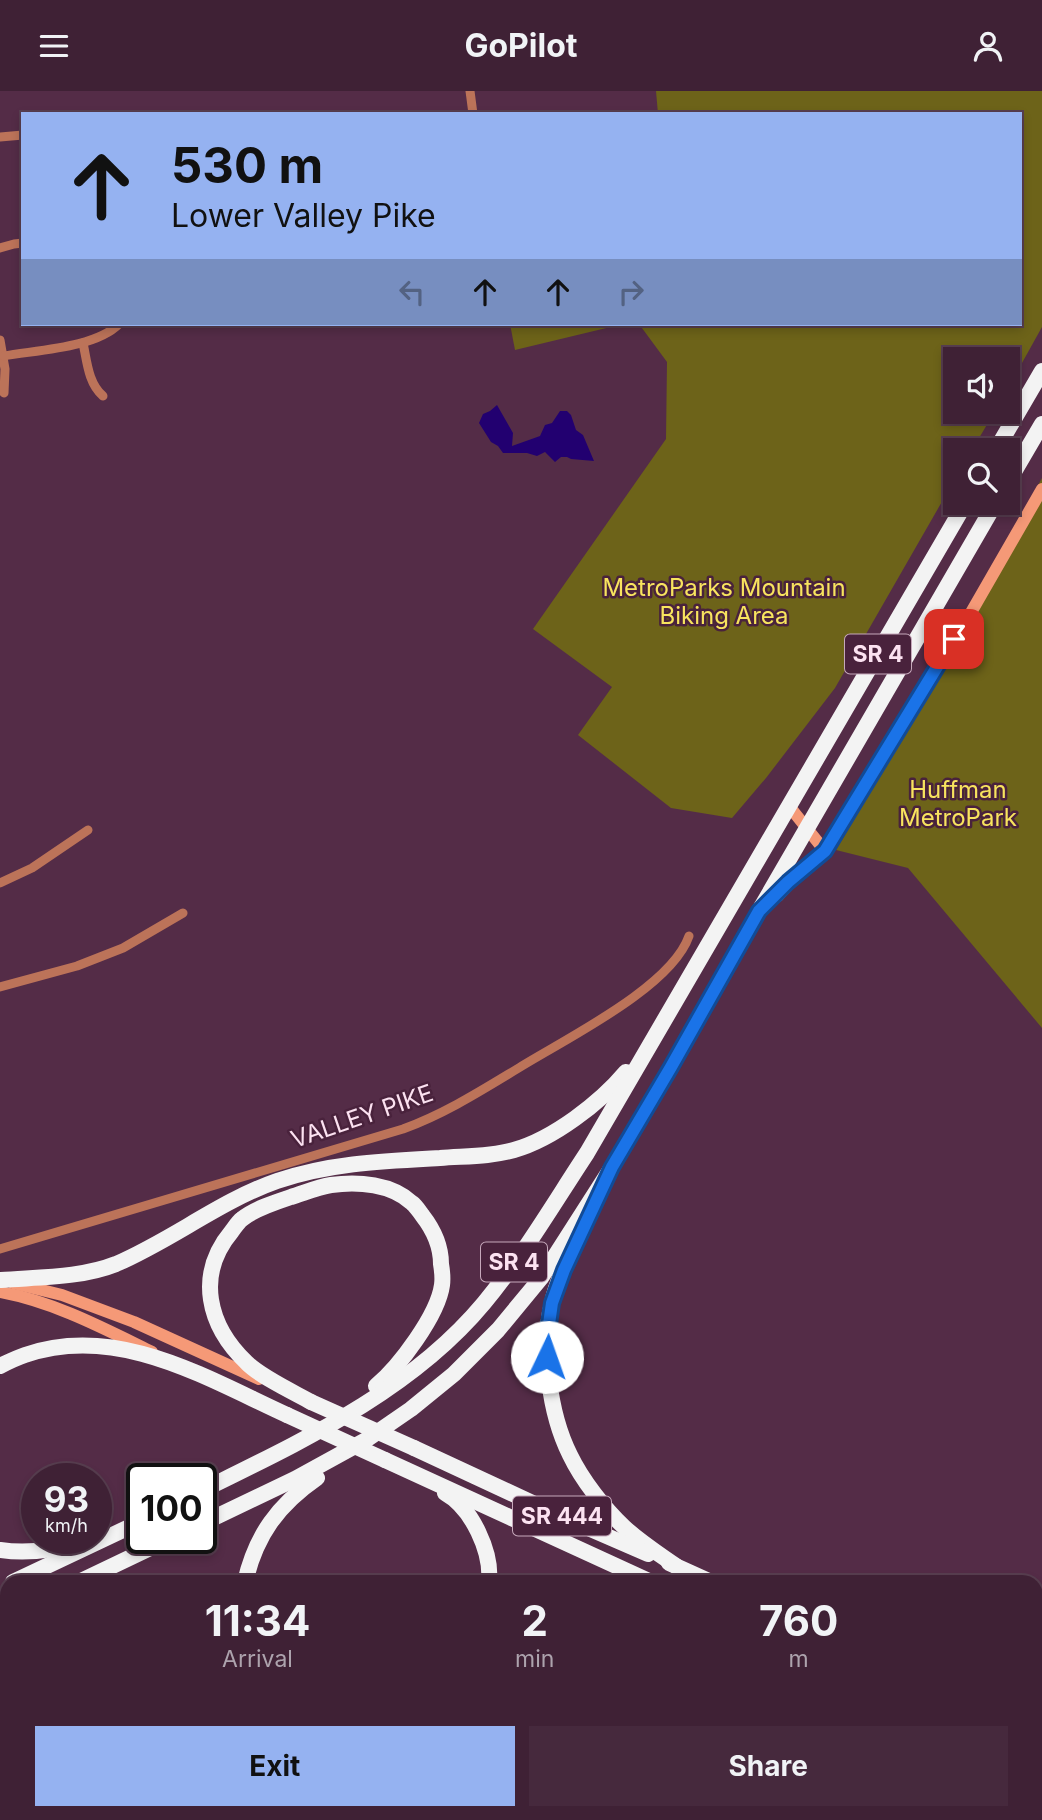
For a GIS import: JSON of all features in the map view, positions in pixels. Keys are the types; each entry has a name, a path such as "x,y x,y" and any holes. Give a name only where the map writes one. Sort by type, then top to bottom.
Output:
{"highway":[{"path":"1003,438 1042,372"},
{"path":"1020,462 1042,424"},
{"name":"SR 4","path":"217,1483 297,1443 367,1402 405,1376 446,1342 484,1303 587,1153 958,515"},
{"name":"SR 4","path":"217,1516 295,1479 366,1440 411,1409 443,1383 498,1330 541,1278 612,1167 671,1067 988,515"},
{"path":"759,911 825,851"},
{"path":"0,1280 79,1273 114,1265 167,1239 230,1202 275,1182 311,1171 346,1164 477,1156 514,1150 545,1137 602,1098 647,1049"},
{"path":"612,1167 564,1270 552,1303 547,1338 548,1375 555,1414 570,1455 596,1495 625,1528 676,1566"},
{"path":"310,1402 250,1366 226,1338 212,1310 210,1296 209,1282 216,1254 243,1218 275,1202 330,1185 362,1184 388,1188 412,1202 429,1224 441,1251 442,1286 431,1315 412,1346 387,1378 327,1425"},
{"path":"0,1366 25,1355 62,1346 80,1345 122,1349 178,1365"},
{"name":"SR 444","path":"178,1365 637,1575"},
{"name":"SR 444","path":"310,1402 696,1575"},
{"path":"247,1575 251,1557 271,1520 298,1491 366,1440"},
{"path":"385,1460 451,1497 473,1522 486,1549 490,1575"},
{"path":"112,1533 125,1530"},
{"path":"28,1575 125,1530"},
{"path":"0,1550 21,1550"},
{"path":"94,1575 138,1554"}],"street":[{"path":"470,91 473,112"},
{"path":"0,138 21,135"},
{"path":"0,248 21,243"},
{"path":"4,356 83,343 102,337 116,326"},
{"path":"0,340 4,356 4,393"},
{"path":"83,343 90,375 103,396"},
{"path":"789,806 825,851 969,616 1042,489"},
{"path":"0,883 32,868 88,830"},
{"path":"0,987 77,966 123,948 183,913"},
{"name":"VALLEY PIKE","path":"0,1249 430,1119 472,1097 632,999 680,954 689,936"},
{"path":"0,1280 62,1294 134,1322 310,1402"},
{"path":"0,1291 71,1312 178,1365"}],"green space":[{"name":"MetroParks Mountain Biking Area","path":"656,91 1042,91 1042,327 1020,366 1020,347 943,347 943,424 987,424 979,438 943,438 943,500 835,688 732,818 671,808 578,735 612,687 533,629 666,439 667,362 640,326 1022,326 1022,112 658,112"},
{"path":"510,326 615,326 515,350"},
{"name":"Huffman MetroPark","path":"1042,478 1042,1028 908,868 836,850"}],"shaded area":[{"path":"497,405 513,433 512,446 540,436 545,425 552,423 560,411 567,411 576,430 583,435 594,461 561,457 555,462 545,452 537,456 527,453 503,453 491,442 479,423 483,414"}],"route":[{"path":"547,1357 552,1303 564,1270 612,1167 759,911 825,851 954,639"}]}
